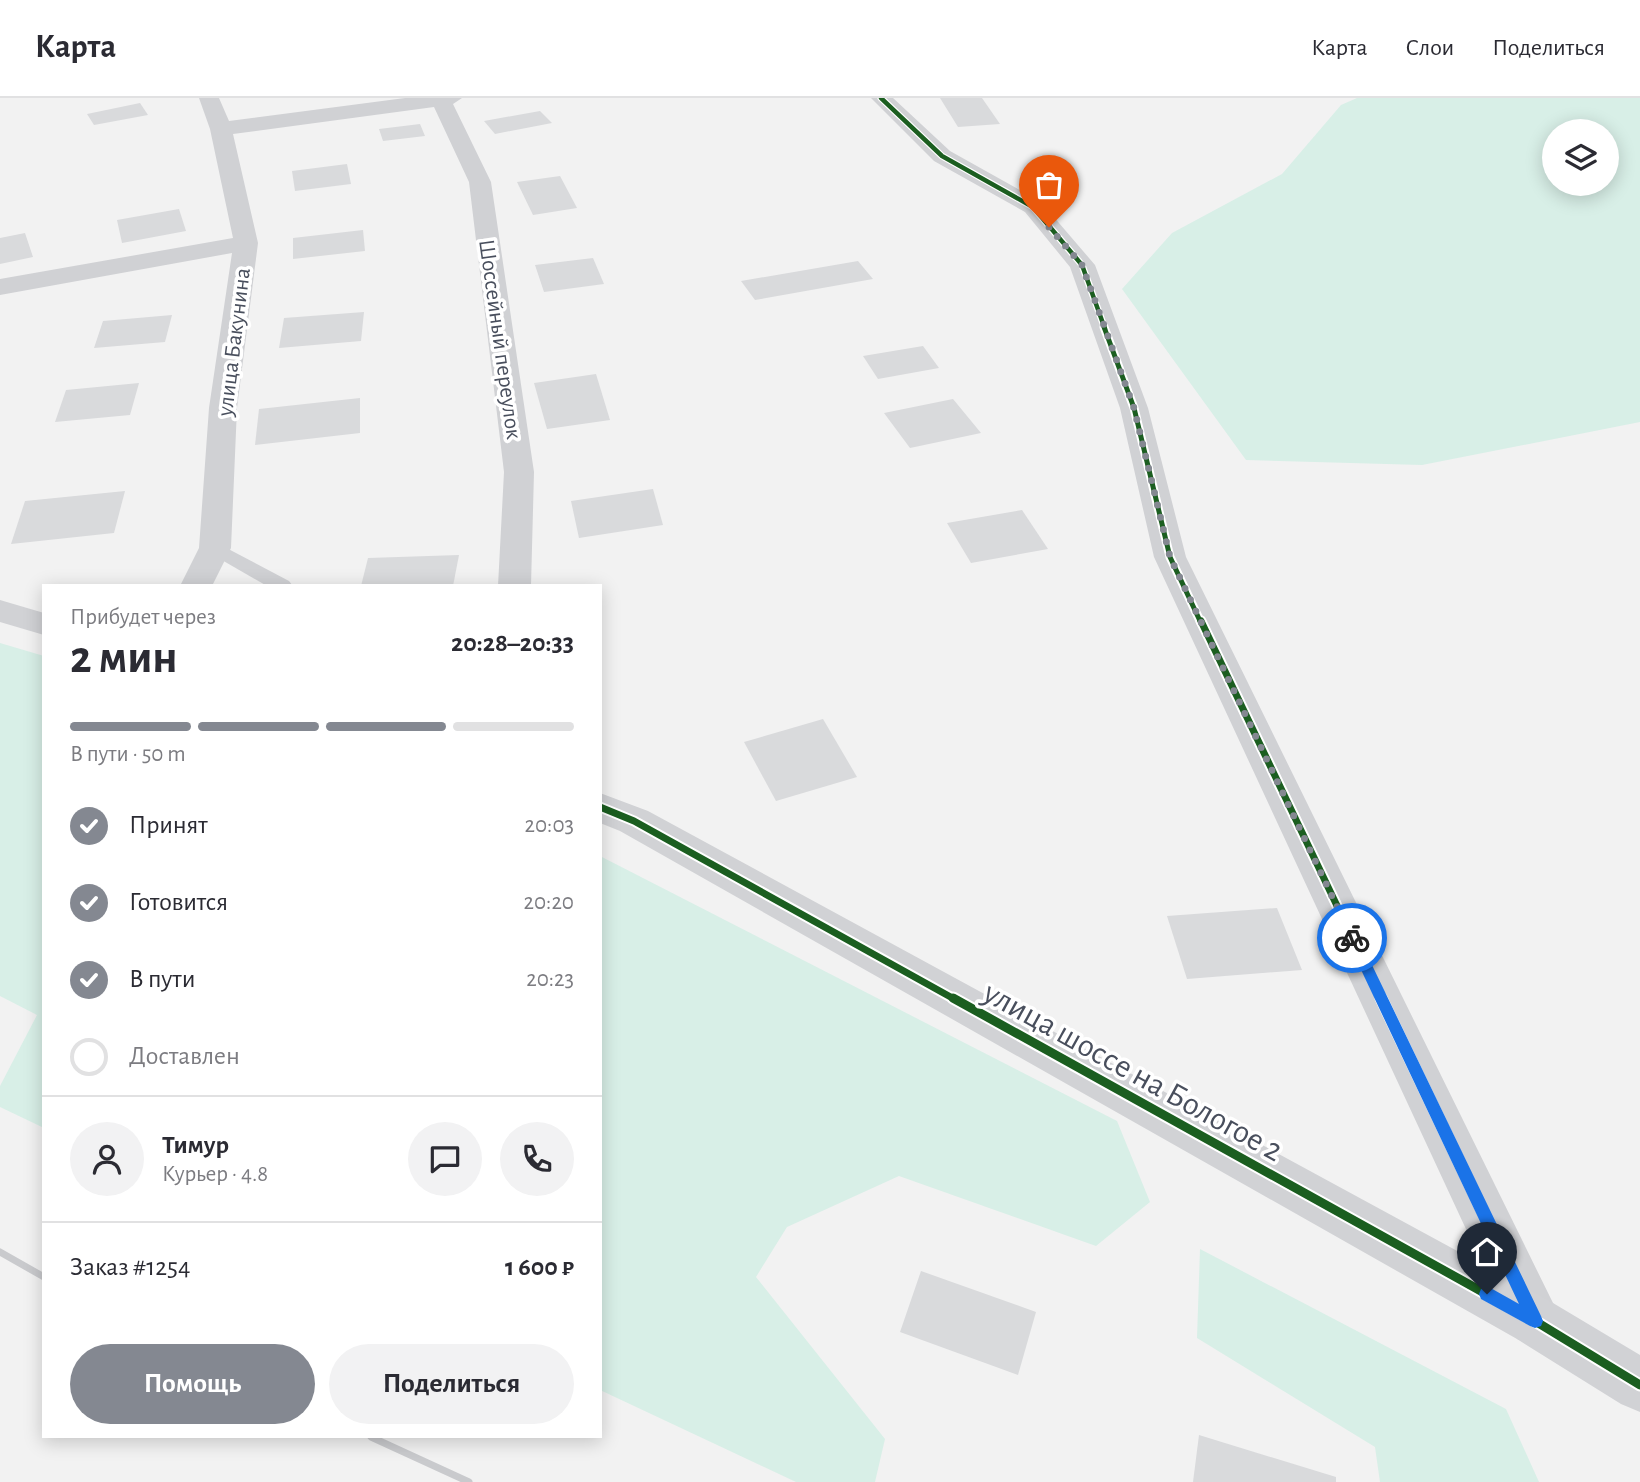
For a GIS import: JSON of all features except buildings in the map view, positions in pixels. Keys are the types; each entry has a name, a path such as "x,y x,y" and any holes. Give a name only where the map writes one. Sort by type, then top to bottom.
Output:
{"street":[{"name":"улица Бакунина","path":"197,584 215,548 223,408 246,243 221,129 209,98"},
{"path":"881,98 942,156 1033,207 1082,265 1134,408 1170,557 1535,1321"},
{"path":"221,129 446,99"},
{"name":"Шоссейный переулок","path":"446,99 480,181 519,472 515,584"},
{"path":"0,287 246,243"},
{"path":"0,611 42,623"},
{"name":"улица шоссе на Бологое 2","path":"602,808 634,821 1535,1321 1640,1385"}],"lane":[{"path":"215,548 278,584"}],"green space":[{"path":"1357,98 1640,98 1640,422 1422,465 1246,460 1122,289 1172,233 1282,174 1341,105"},
{"path":"0,643 42,655 42,1127 0,1107 0,1086 37,1015 0,996"},
{"path":"602,857 1117,1121 1150,1202 1096,1246 899,1176 787,1227 756,1277 885,1439 875,1482 796,1482 602,1391"},
{"path":"1200,1249 1506,1409 1539,1482 1380,1482 1375,1447 1197,1338"}],"railway":[{"path":"0,1252 42,1276"},
{"path":"373,1438 469,1482"}],"cycle path":[{"path":"881,98 942,156 1033,207 1082,265 1134,408 1170,557 1535,1321"},
{"path":"602,808 634,821 1535,1321 1640,1385"}],"way so far":[{"path":"1049,227 1082,265 1134,408 1170,557 1352,938"}],"route":[{"path":"1352,938 1535,1321 1487,1294"}]}
